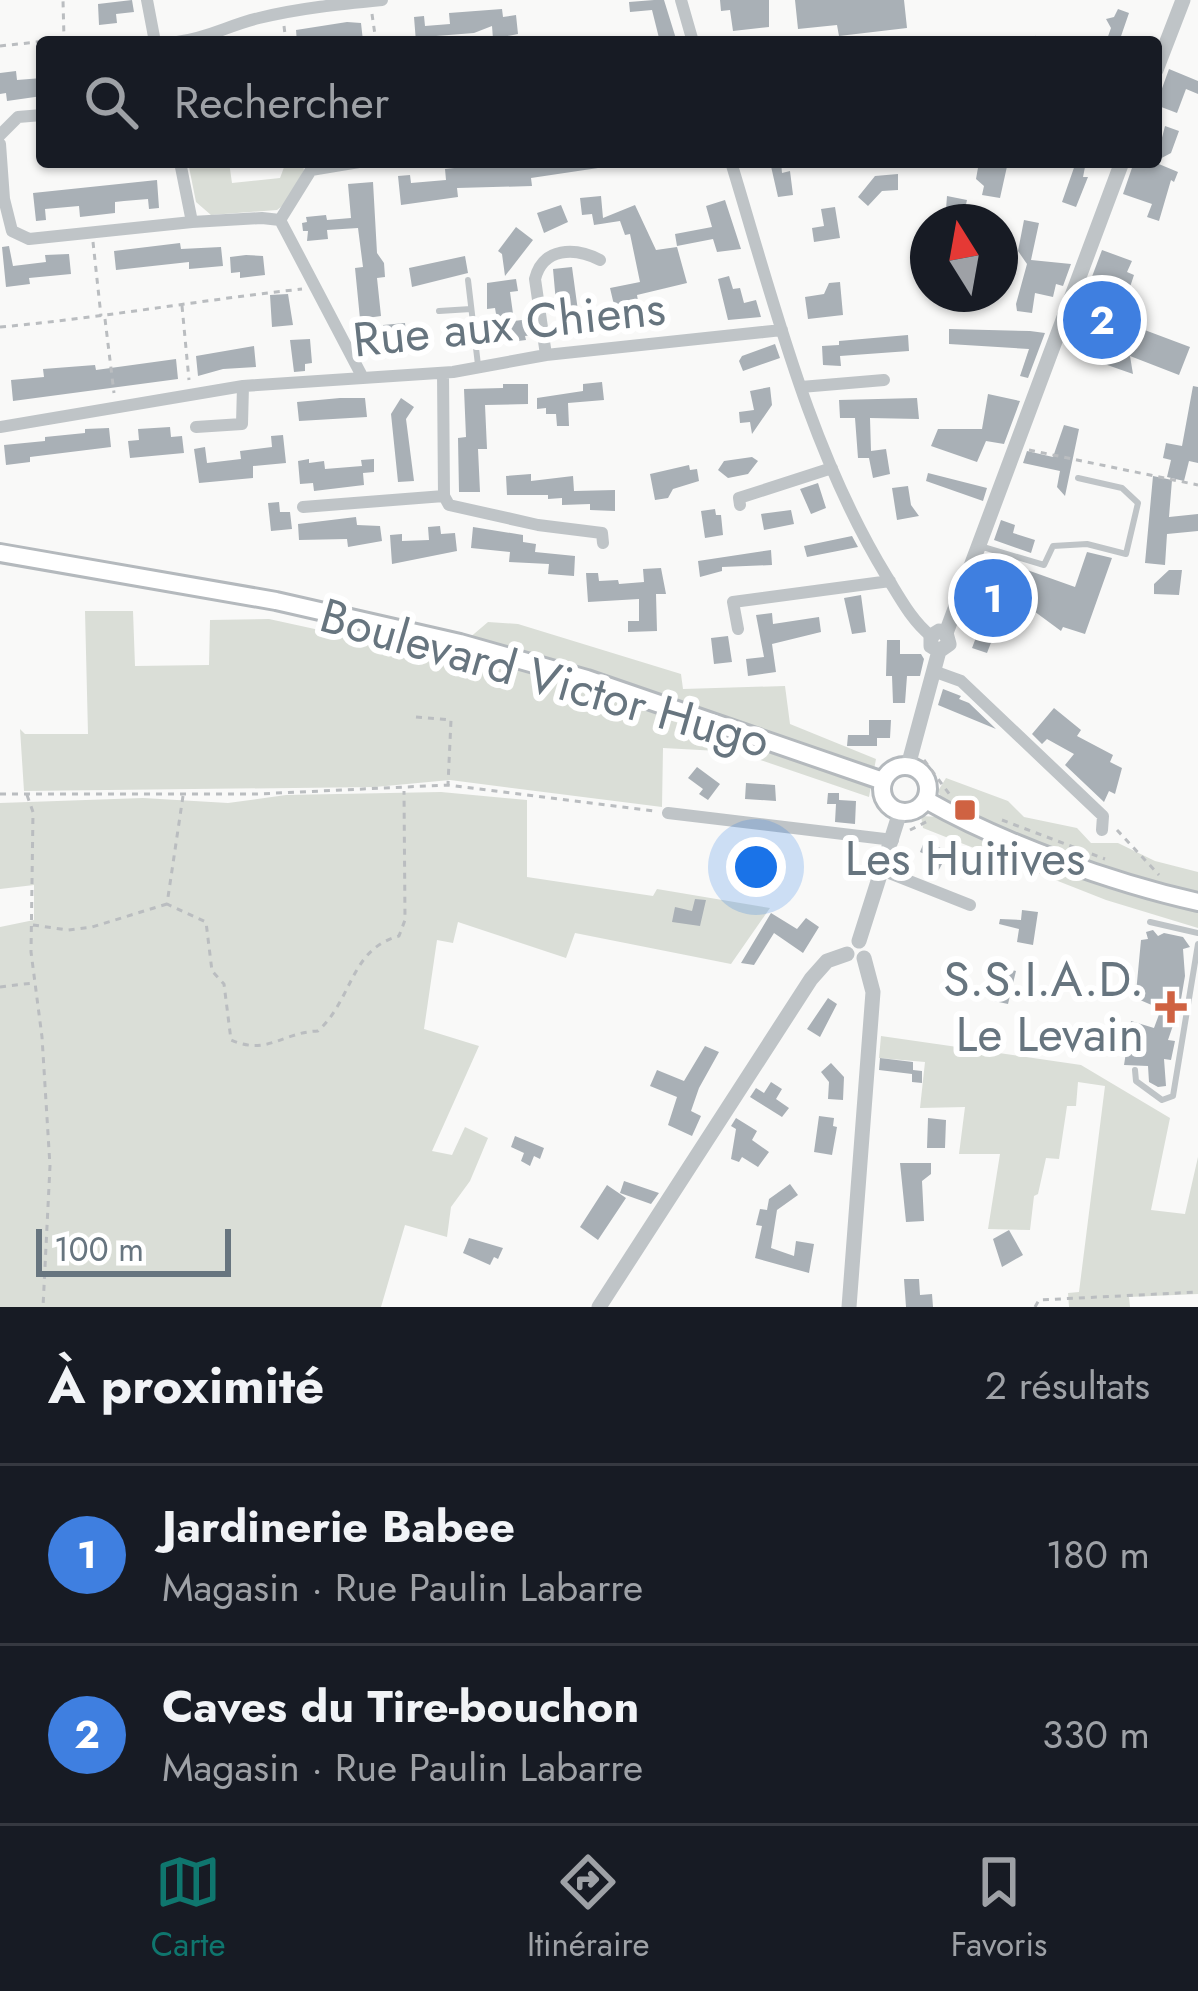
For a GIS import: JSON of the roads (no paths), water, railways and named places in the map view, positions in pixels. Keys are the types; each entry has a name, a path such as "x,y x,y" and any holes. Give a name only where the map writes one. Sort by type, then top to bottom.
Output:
{"main road":[{"name":"Boulevard Victor Hugo","path":"0,553 275,601 460,643 587,680 878,780"},
{"path":"910,761 926,781 926,800 918,808 900,812 883,798 878,780 910,761"},
{"path":"926,800 950,805 1111,878 1198,902"}],"street":[{"path":"148,0 154,36"},
{"path":"224,36 255,19 333,2 382,0"},
{"path":"681,0 692,36"},
{"path":"1162,54 1183,0"},
{"path":"36,116 19,117 0,140 6,220 19,236 29,239 192,222 280,220"},
{"path":"181,168 192,222"},
{"path":"280,220 310,170 322,168"},
{"path":"733,168 782,330 832,469 861,534 890,581 920,626 938,640"},
{"path":"910,761 936,673 938,640 980,545 1120,168"},
{"path":"280,220 362,378"},
{"path":"546,355 537,270 550,257 568,250 579,249 600,260"},
{"name":"Rue aux Chiens","path":"0,427 243,386 442,373 546,355 782,330"},
{"path":"442,373 444,496 449,505 538,525 602,532 603,543"},
{"path":"801,386 884,380"},
{"path":"196,427 242,424 243,386"},
{"path":"740,505 739,497 832,469"},
{"path":"302,507 444,496"},
{"path":"738,629 733,602 890,581"},
{"path":"936,673 961,681 1102,823"},
{"path":"849,1307 873,992 857,951 900,812"},
{"path":"668,813 890,838"},
{"path":"884,871 956,892 970,905"},
{"path":"599,1307 811,979 827,961 857,951"}],"lane":[{"path":"468,280 479,369"},
{"path":"439,311 471,309"},
{"path":"980,545 1045,566 1053,546 1087,544 1126,554 1138,502 1122,488 1078,478"},
{"path":"1150,922 1198,933"},
{"path":"1136,1070 1142,1088 1162,1100 1173,1096 1198,944"}],"place":[{"name":"Caves du Tire-bouchon","path":"1102,320"},
{"name":"Jardinerie Babee","path":"993,598"},
{"name":"Les Huitives","path":"965,810"},
{"name":"S.S.I.A.D. Le Levain","path":"1171,1007"}]}
